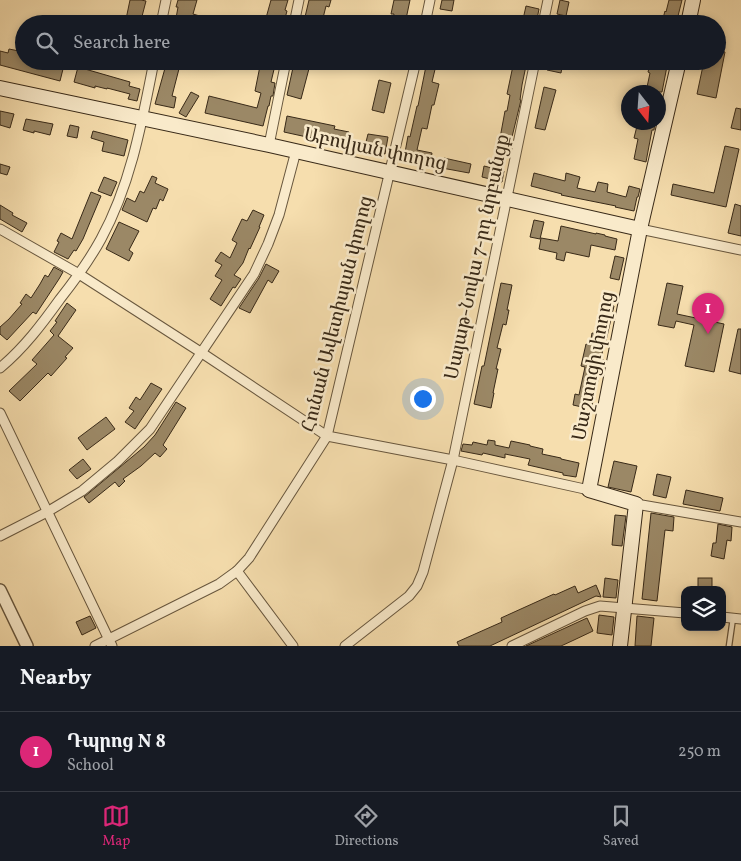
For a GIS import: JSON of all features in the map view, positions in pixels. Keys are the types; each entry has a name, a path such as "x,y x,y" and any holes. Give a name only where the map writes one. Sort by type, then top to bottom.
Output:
{"main road":[{"path":"690,15 693,0"},
{"name":"Մաշտոցի փողոց","path":"589,490 640,229 677,70"},
{"name":"Աբովյան փողոց","path":"0,88 269,145 640,229"},
{"path":"589,490 636,504 620,646"}],"street":[{"path":"163,15 166,0"},
{"path":"296,15 299,0"},
{"path":"427,15 430,0"},
{"path":"545,15 548,0"},
{"path":"0,368 42,324 79,274 101,240 119,200 134,154 152,70"},
{"path":"269,145 284,70"},
{"name":"Հունան Ավետիսյան փողոց","path":"95,646 110,643 219,584 237,571 248,558 327,436 414,70"},
{"name":"Սայաթ-Նովա 7-րդ նրբանցք","path":"345,646 409,596 417,586 423,572 453,460 533,70"},
{"path":"0,536 47,512 82,491 118,461 150,429 254,274 279,215 296,151"},
{"path":"0,229 79,274 327,436 453,460 589,490"},
{"name":"Աբովյան փողոց","path":"640,229 741,250"},
{"path":"0,413 110,643"},
{"path":"636,504 741,522"},
{"path":"237,571 293,646"},
{"path":"0,590 27,646"},
{"path":"512,646 585,611 600,606 681,613"}],"lane":[{"path":"729,646 737,618"}],"building":[{"path":"130,0 146,1 142,15 127,15"},
{"path":"178,0 197,0 193,14 196,15 177,15 178,7 176,7"},
{"path":"271,0 288,0 285,10 287,11 286,15 267,15"},
{"path":"309,0 331,0 329,7 326,6 324,15 305,15"},
{"path":"394,0 410,0 407,15 391,14"},
{"path":"442,0 454,0 452,11 440,9"},
{"path":"560,0 569,2 566,15 557,14"},
{"path":"669,0 682,0 678,15 664,15"},
{"path":"526,6 539,9 538,15 524,15"},
{"path":"9,49 15,50 15,69 0,65 0,51 8,53"},
{"path":"19,70 63,70 60,81"},
{"path":"77,70 88,70 130,82 129,86 140,89 137,101 128,99 130,94 74,82"},
{"path":"164,70 179,70 172,96 176,97 174,108 155,104"},
{"path":"259,70 274,70 271,82 275,83 273,96 271,96 263,126 205,113 209,96 257,108 261,93 255,91"},
{"path":"292,70 309,70 301,99 287,95"},
{"path":"425,70 435,70 432,82 439,84 427,129 422,128 417,150 432,153 430,165 404,158 408,136 410,137"},
{"path":"512,70 525,70 521,100 511,141 500,138 510,95 507,94"},
{"path":"547,70 562,70 561,73"},
{"path":"649,70 666,70 663,85 647,85 650,73"},
{"path":"702,70 721,70 716,98 697,94"},
{"path":"379,80 391,83 384,113 372,110"},
{"path":"544,87 556,90 545,130 535,128"},
{"path":"191,92 199,96 186,117 179,113"},
{"path":"736,108 741,109 741,130 731,128"},
{"path":"0,111 14,114 10,128 0,125"},
{"path":"287,116 335,126 334,129 349,132 346,146 284,132"},
{"path":"26,119 53,124 50,135 23,130"},
{"path":"70,125 79,127 77,138 67,136"},
{"path":"636,130 652,130 646,162 634,159 638,139 634,138"},
{"path":"93,131 128,140 124,156 102,151 104,142 91,138"},
{"path":"368,134 388,137 385,154 377,153 378,149 365,146"},
{"path":"725,146 739,149 726,207 671,195 673,184 714,193"},
{"path":"444,158 471,164 469,173 442,168"},
{"path":"0,164 10,167 7,175 0,173"},
{"path":"484,166 504,171 502,182 482,177"},
{"path":"534,173 565,181 566,173 580,177 577,188 595,192 598,182 608,184 607,192 626,197 629,186 640,189 634,211 561,195 531,186"},
{"path":"152,176 157,178 155,183 168,189 163,201 160,199 156,209 153,208 147,222 122,210 127,198 135,202 140,191 144,193"},
{"path":"104,177 117,182 111,196 98,191"},
{"path":"91,192 101,196 83,239 76,251 74,250 68,259 54,252 59,242 57,241 61,233 72,239"},
{"path":"735,204 741,206 741,236 728,233"},
{"path":"0,205 13,213 12,215 27,223 22,232 0,219"},
{"path":"253,210 264,215 260,227 243,263 234,275 241,279 235,288 233,287 221,306 210,299 222,280 215,276 222,265 215,261 221,252 230,258 237,243 232,240 242,219 247,221"},
{"path":"534,220 544,222 540,239 530,237"},
{"path":"119,222 139,231 129,250 133,253 129,261 106,249"},
{"path":"561,226 617,239 615,250 591,245 589,257 566,252 564,261 556,259 557,253 539,249 541,238 558,241"},
{"path":"615,256 624,258 619,280 610,278"},
{"path":"266,264 279,271 272,283 268,280 250,313 239,308 259,278"},
{"path":"54,267 63,272 59,279 36,314 33,312 7,340 0,334 0,327 22,304 20,303 26,294 31,298 45,275 48,277"},
{"path":"501,283 512,285 506,325 503,324 497,348 501,349 496,369 498,369 491,408 474,404"},
{"path":"667,283 683,286 677,314 724,324 714,372 685,366 694,325 676,321 674,328 658,325"},
{"path":"67,303 76,310 58,336 73,348 51,376 48,373 20,401 9,391 37,364 32,360 54,335 50,331"},
{"path":"603,303 614,306 591,409 573,405 575,394 579,395 585,367 581,366 586,344 590,345 592,333 597,334"},
{"path":"738,329 741,329 741,374 729,371"},
{"path":"151,383 162,389 135,429 125,422 134,411 129,408 136,397 140,400"},
{"path":"176,402 186,408 163,445 167,449 160,457 155,453 123,479 125,481 119,487 115,482 89,503 84,497 144,447 155,435"},
{"path":"106,417 115,429 87,450 78,438"},
{"path":"488,440 495,441 495,445 509,448 511,441 530,445 543,449 542,454 579,463 576,477 528,465 530,459 505,454 505,458 461,451 463,444 472,445 473,442 487,445"},
{"path":"83,459 91,469 77,479 69,470"},
{"path":"614,461 637,466 631,492 608,487"},
{"path":"657,474 671,477 666,498 653,495"},
{"path":"686,490 723,498 720,511 683,504"},
{"path":"651,513 674,517 673,531 665,530 657,601 642,599"},
{"path":"615,515 626,516 622,546 612,545"},
{"path":"718,524 732,527 731,541 727,540 724,559 711,556 713,543 716,543"},
{"path":"605,578 618,580 616,598 603,597"},
{"path":"698,578 712,578 712,586 698,586"},
{"path":"596,585 601,597 596,596 490,646 459,646 457,642 502,622 501,618 554,594 575,586 578,593"},
{"path":"599,615 614,617 612,635 597,633"},
{"path":"90,616 96,628 82,635 76,622"},
{"path":"637,616 654,618 651,646 635,646"},
{"path":"587,618 593,631 561,646 526,646"}],"place":[{"name":"Դպրոց N 8","path":"708,334"}]}
